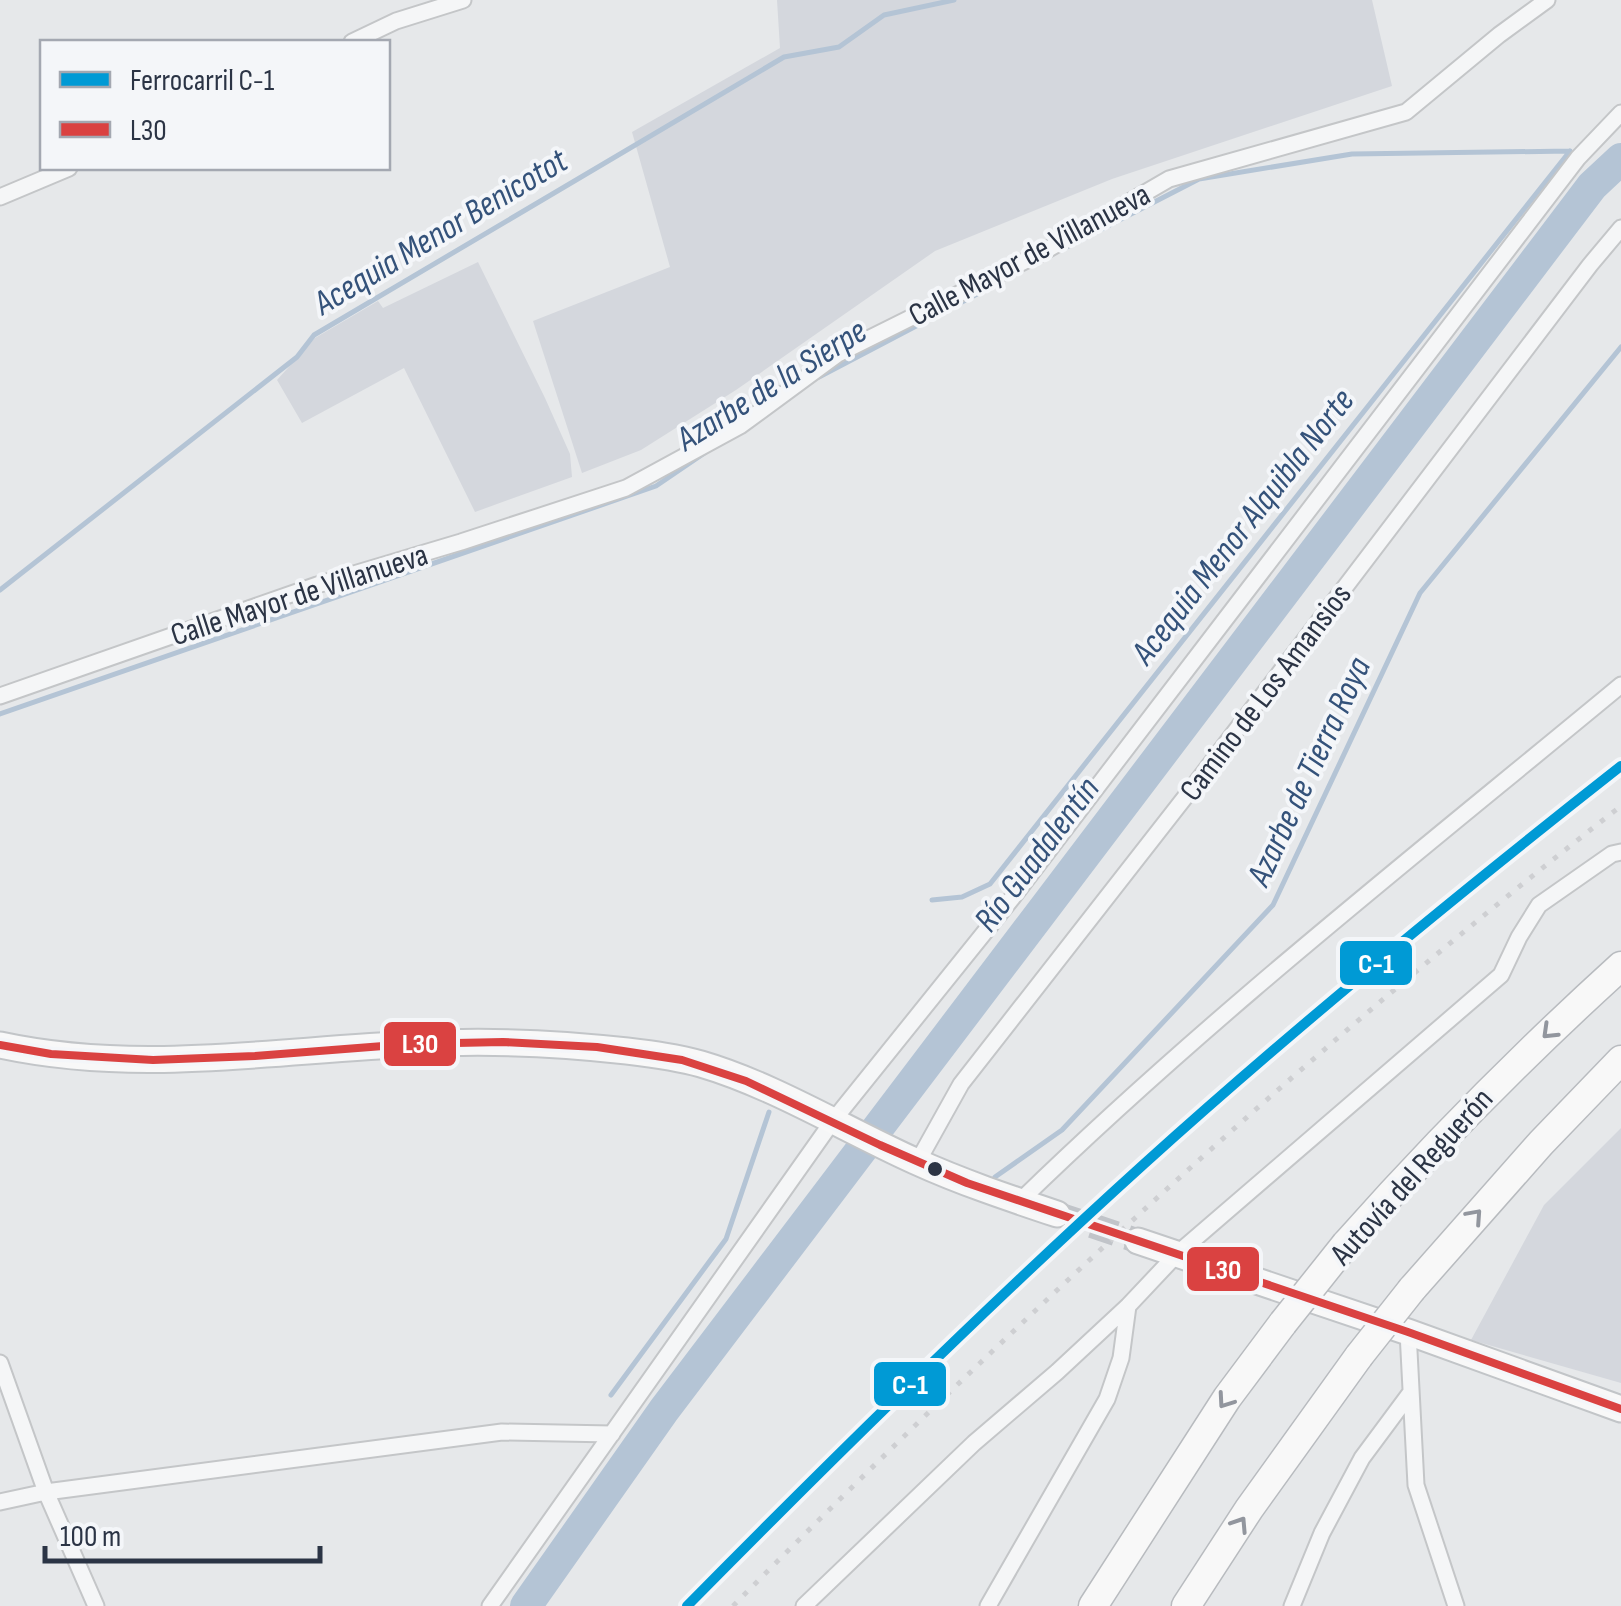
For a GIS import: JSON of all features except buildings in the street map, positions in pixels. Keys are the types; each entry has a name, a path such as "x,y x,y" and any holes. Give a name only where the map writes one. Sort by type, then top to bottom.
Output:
{"highway":[{"name":"Autovía del Reguerón","path":"1093,1606 1217,1412 1346,1244 1500,1079 1621,966"},
{"path":"1186,1606 1249,1509 1359,1356 1541,1143 1621,1060"}],"main road":[{"path":"0,1045 79,1057 148,1061 492,1041 655,1055 702,1064 758,1086 966,1183 1057,1214"},
{"path":"1138,1241 1408,1332 1620,1410"}],"street":[{"path":"356,40 396,21 463,0"},
{"name":"Calle Mayor de Villanueva","path":"0,696 317,586 626,488 740,426 838,354 1045,251 1169,179 1406,112 1547,0"},
{"path":"490,1606 838,1125 1578,158 1621,113"},
{"path":"0,197 64,170"},
{"name":"Camino de Los Amansios","path":"910,1159 961,1084 1621,228"},
{"path":"1019,1202 1242,998 1621,686"},
{"path":"804,1606 974,1443 1128,1306 1177,1254 1501,975 1538,905 1612,854 1621,852"},
{"path":"988,1606 1107,1399 1121,1358 1128,1306"},
{"path":"1408,1332 1416,1485 1456,1606"},
{"path":"0,1363 46,1492 96,1606"},
{"path":"1292,1606 1322,1533 1362,1458 1411,1392"},
{"path":"0,1502 46,1492 502,1432 612,1434"}],"shaded area":[{"path":"777,0 1372,0 1392,86 1112,179 935,251 736,390 641,450 582,473 533,321 670,267 632,132 780,48"},
{"path":"478,262 570,454 572,477 475,512 404,368 302,423 277,380 315,338 378,301 383,308"},
{"path":"1621,1128 1621,1383 1471,1340 1544,1205"}],"waterway":[{"name":"Acequia Menor Benicotot","path":"0,590 297,357 314,335 784,57 839,47 884,15 954,0"},
{"name":"Azarbe de la Sierpe","path":"1063,249 1199,179 1352,154 1570,151"},
{"name":"Acequia Menor Alquibla Norte","path":"932,900 962,897 990,884 1570,151"},
{"name":"Río Guadalentín","path":"526,1606 664,1410 1592,186 1621,159"},
{"name":"Azarbe de la Sierpe","path":"819,377 1000,282"},
{"name":"Azarbe de Tierra Roya","path":"995,1177 1062,1130 1273,905 1420,593 1621,347"},
{"name":"Azarbe de la Sierpe","path":"0,714 656,486 706,452"},
{"name":"Acequia Menor Alquibla Norte","path":"611,1395 726,1239 769,1112"}],"tunnel":[{"path":"1057,1214 1138,1241"}],"railway":[{"path":"733,1606 946,1396 1164,1191 1389,994 1621,806"}],"rail line":[{"name":"C-1","path":"687,1606 912,1382 1144,1164 1379,961 1621,766"}],"transit line":[{"name":"L30","path":"0,1045 51,1054 153,1060 503,1042 597,1047 682,1060 746,1081 967,1183 1408,1332 1621,1409"}]}
